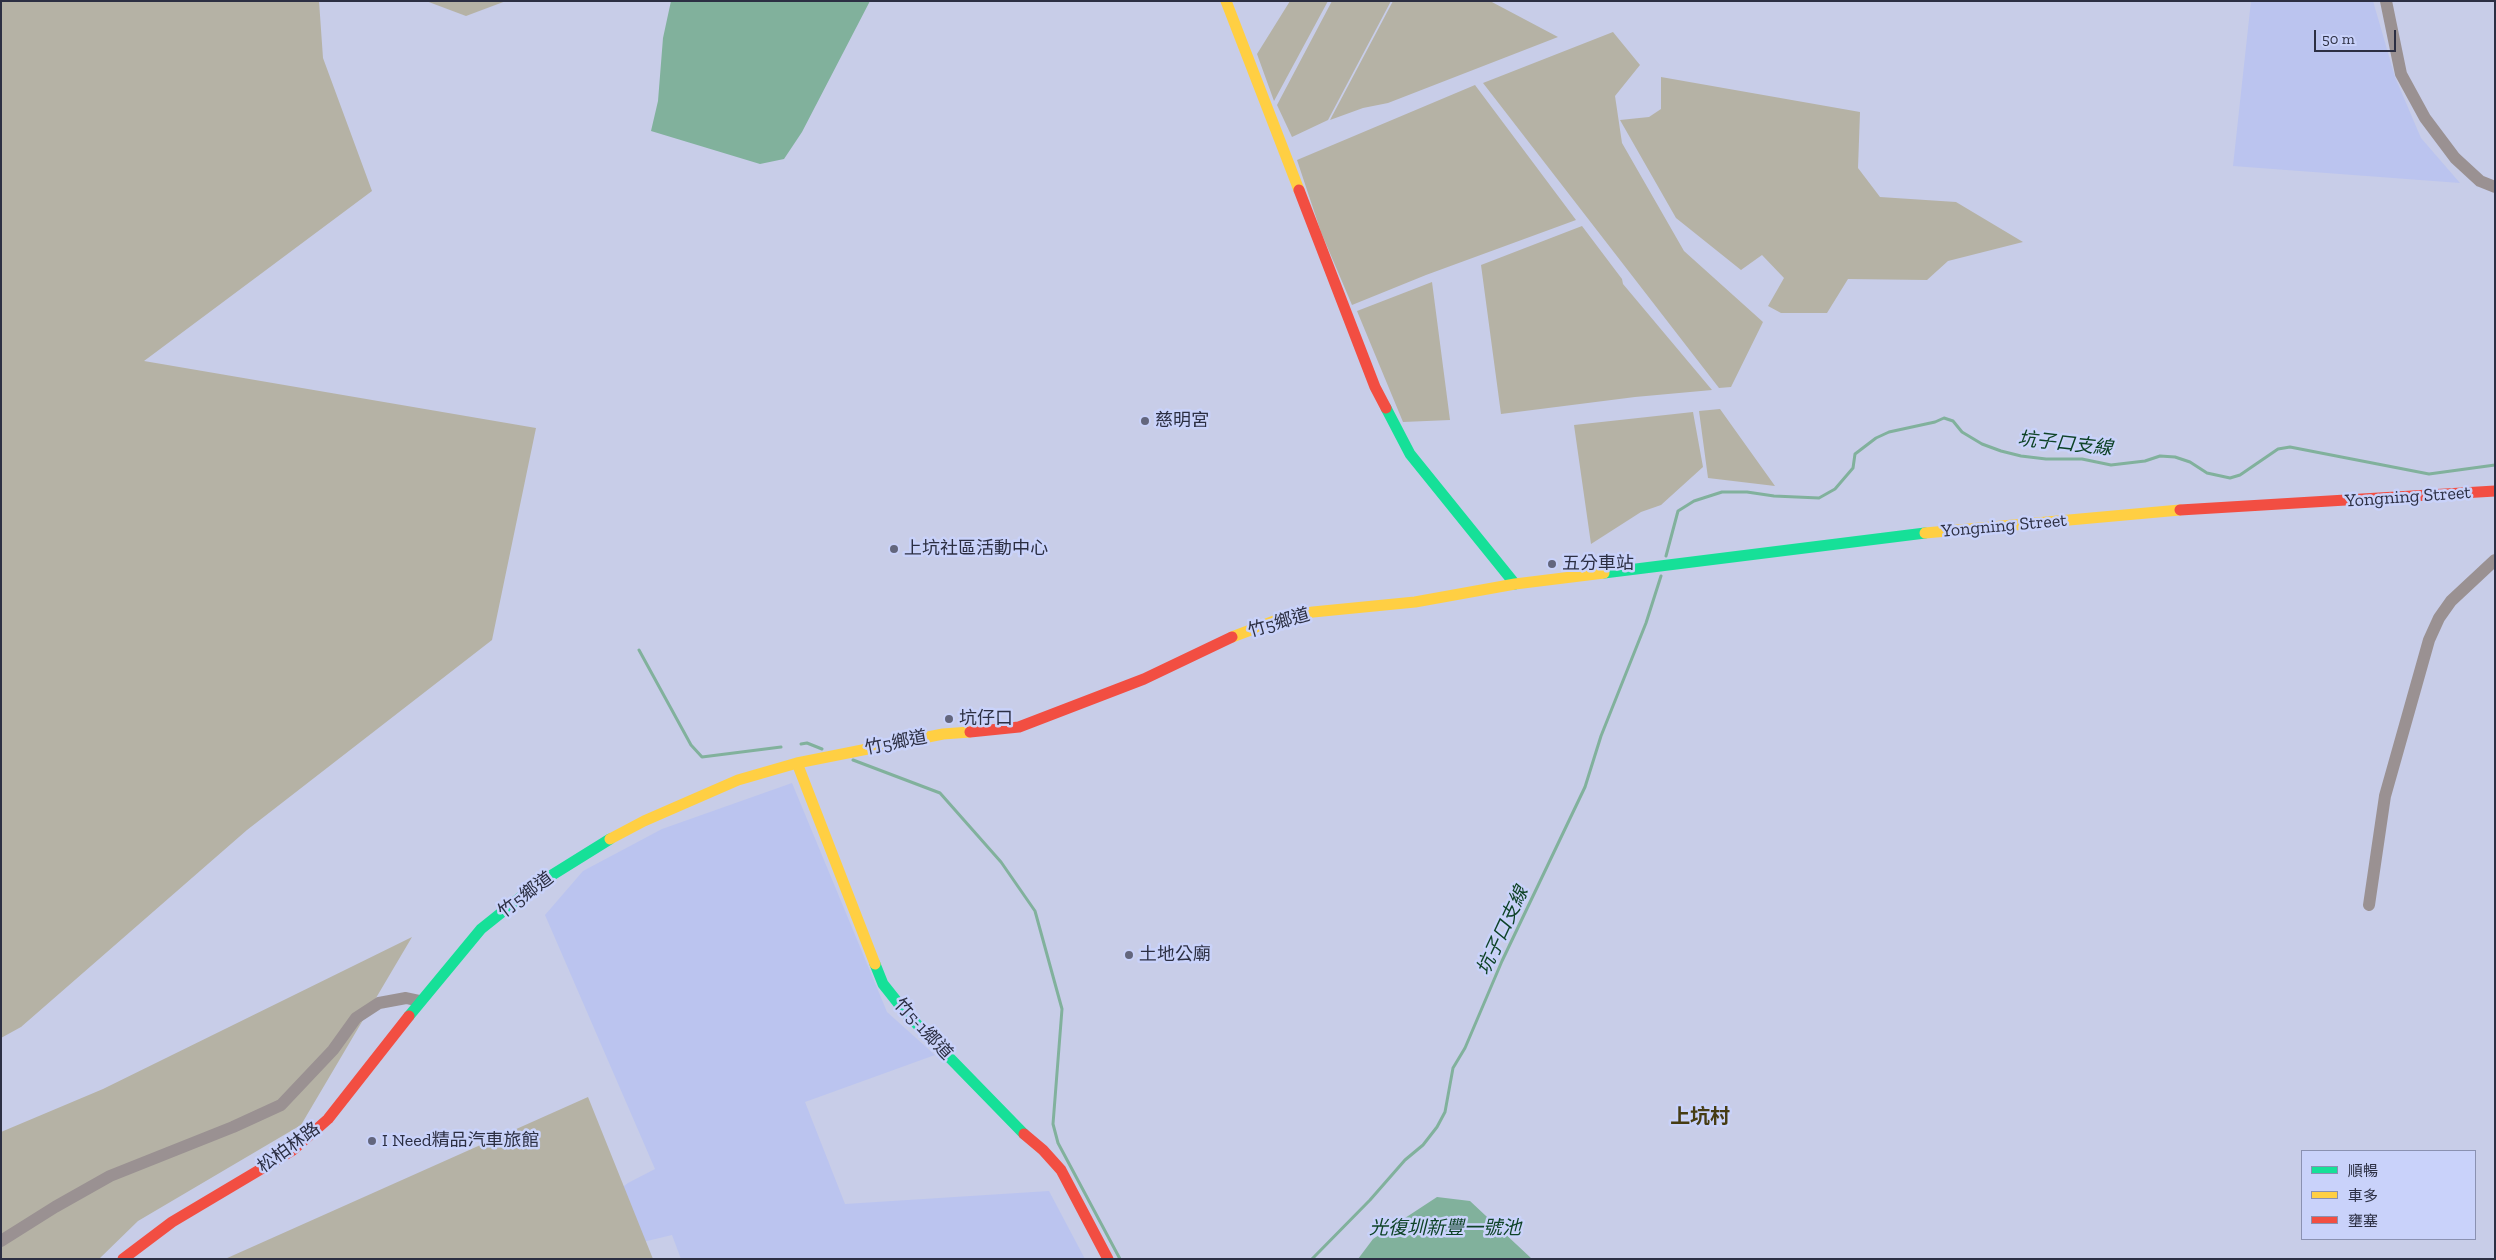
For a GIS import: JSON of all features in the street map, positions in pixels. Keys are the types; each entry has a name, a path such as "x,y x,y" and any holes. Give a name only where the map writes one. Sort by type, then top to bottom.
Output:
{"street":[{"path":"1226,1 1374,387 1410,454 1515,584"},
{"path":"2386,1 2400,74 2425,118 2455,158 2480,181 2495,187"},
{"name":"Yongning Street","path":"1515,584 1943,532 2168,511 2495,491"},
{"path":"2369,905 2385,796 2429,640 2439,618 2451,600 2495,560"},
{"name":"竹5鄉道","path":"420,1001 481,929 536,885 590,850 644,821 738,780 797,762 943,734 1019,727 1144,679 1249,629 1285,617 1415,602 1515,584"},
{"name":"竹5-1鄉道","path":"797,762 883,984 906,1013 1018,1129 1043,1150 1061,1170 1108,1259"},
{"path":"1,1241 55,1206 110,1176 233,1127 281,1105 333,1050 356,1018 379,1003 406,998 420,1001"},
{"name":"松柏林路","path":"123,1259 172,1222 251,1176 304,1141 328,1119 420,1001"}],"shaded area":[{"path":"1,1 319,1 323,58 372,191 144,361 536,428 492,640 247,830 21,1027 1,1038"},
{"path":"426,1 506,1 466,16"},
{"path":"1290,1 1328,1 1274,101 1257,54"},
{"path":"1332,1 1391,1 1328,120 1292,137 1277,105"},
{"path":"1393,1 1490,1 1558,37 1388,103 1363,108 1330,120"},
{"path":"2251,1 2373,1 2395,77 2421,138 2460,183 2233,166"},
{"path":"1613,32 1640,65 1615,96 1622,143 1684,251 1763,322 1731,387 1719,388 1483,83"},
{"path":"1661,77 1860,112 1858,168 1880,197 1956,202 2023,242 1948,261 1927,280 1848,279 1827,313 1781,313 1768,306 1784,278 1762,255 1741,270 1676,218 1620,120 1649,117 1661,109"},
{"path":"1475,85 1576,220 1426,275 1352,305 1321,232 1297,160"},
{"path":"1582,226 1622,279 1623,284 1712,390 1635,397 1501,414 1481,265"},
{"path":"1432,282 1450,420 1403,422 1357,311"},
{"path":"1720,409 1775,486 1708,478 1699,411"},
{"path":"1693,412 1703,467 1661,505 1641,512 1591,544 1574,425"},
{"path":"792,783 887,1012 935,1055 805,1102 845,1204 1049,1191 1085,1259 681,1259 672,1235 618,1248 606,1200 628,1183 655,1169 545,915 583,871 662,829"},
{"path":"412,937 301,1125 138,1221 99,1259 1,1259 1,1132 103,1089"},
{"path":"588,1097 653,1259 225,1259"}],"water":[{"path":"671,1 870,1 802,132 784,159 760,164 651,131 658,101 663,38"},
{"name":"光復圳新豐一號池","path":"1437,1197 1470,1201 1532,1259 1358,1259 1373,1239"}],"waterway":[{"name":"坑子口支線","path":"1666,556 1678,511 1694,501 1722,492 1747,492 1774,496 1819,498 1835,489 1853,468 1855,454 1876,438 1889,432 1935,422 1944,418 1953,421 1962,432 1982,444 2021,456 2046,459 2082,459 2111,465 2145,461 2160,456 2175,457 2190,462 2207,473 2230,478 2240,475 2278,449 2290,447 2429,474 2495,465"},
{"name":"坑子口支線","path":"1312,1259 1370,1200 1405,1160 1423,1145 1437,1127 1445,1112 1453,1068 1465,1048 1502,961 1585,787 1601,736 1646,623 1661,576"},
{"path":"639,650 691,745 702,757 781,747"},
{"path":"801,744 807,743 822,749"},
{"path":"853,760 940,793 1001,862 1035,911 1062,1009 1053,1124 1058,1143 1120,1259"}],"traffic: fast":[{"path":"1386,408 1410,454 1515,584"},
{"path":"1604,573 1925,533"},
{"path":"409,1016 481,929 536,885 610,839"},
{"path":"875,964 883,984 906,1013 1024,1134"}],"traffic: slow":[{"path":"1226,1 1299,190"},
{"path":"1925,533 2180,510"},
{"path":"1232,637 1285,617 1313,612 1415,602 1515,584 1604,573"},
{"path":"610,839 644,821 738,780 797,763 943,734 970,732"},
{"path":"797,763 875,964"}],"traffic: jam":[{"path":"1299,190 1375,387 1386,408"},
{"path":"2180,510 2495,491"},
{"path":"970,732 1019,727 1144,679 1232,637"},
{"path":"123,1259 172,1222 293,1150 328,1119 409,1016"},
{"path":"1024,1134 1043,1150 1061,1170 1108,1259"}],"place":[{"name":"慈明宮","path":"1145,421"},
{"name":"上坑社區活動中心","path":"894,549"},
{"name":"五分車站","path":"1552,564"},
{"name":"坑仔口","path":"949,719"},
{"name":"土地公廟","path":"1129,955"},
{"name":"I Need精品汽車旅館","path":"372,1141"}],"district":[{"name":"上坑村","path":"1700,1117"}]}
